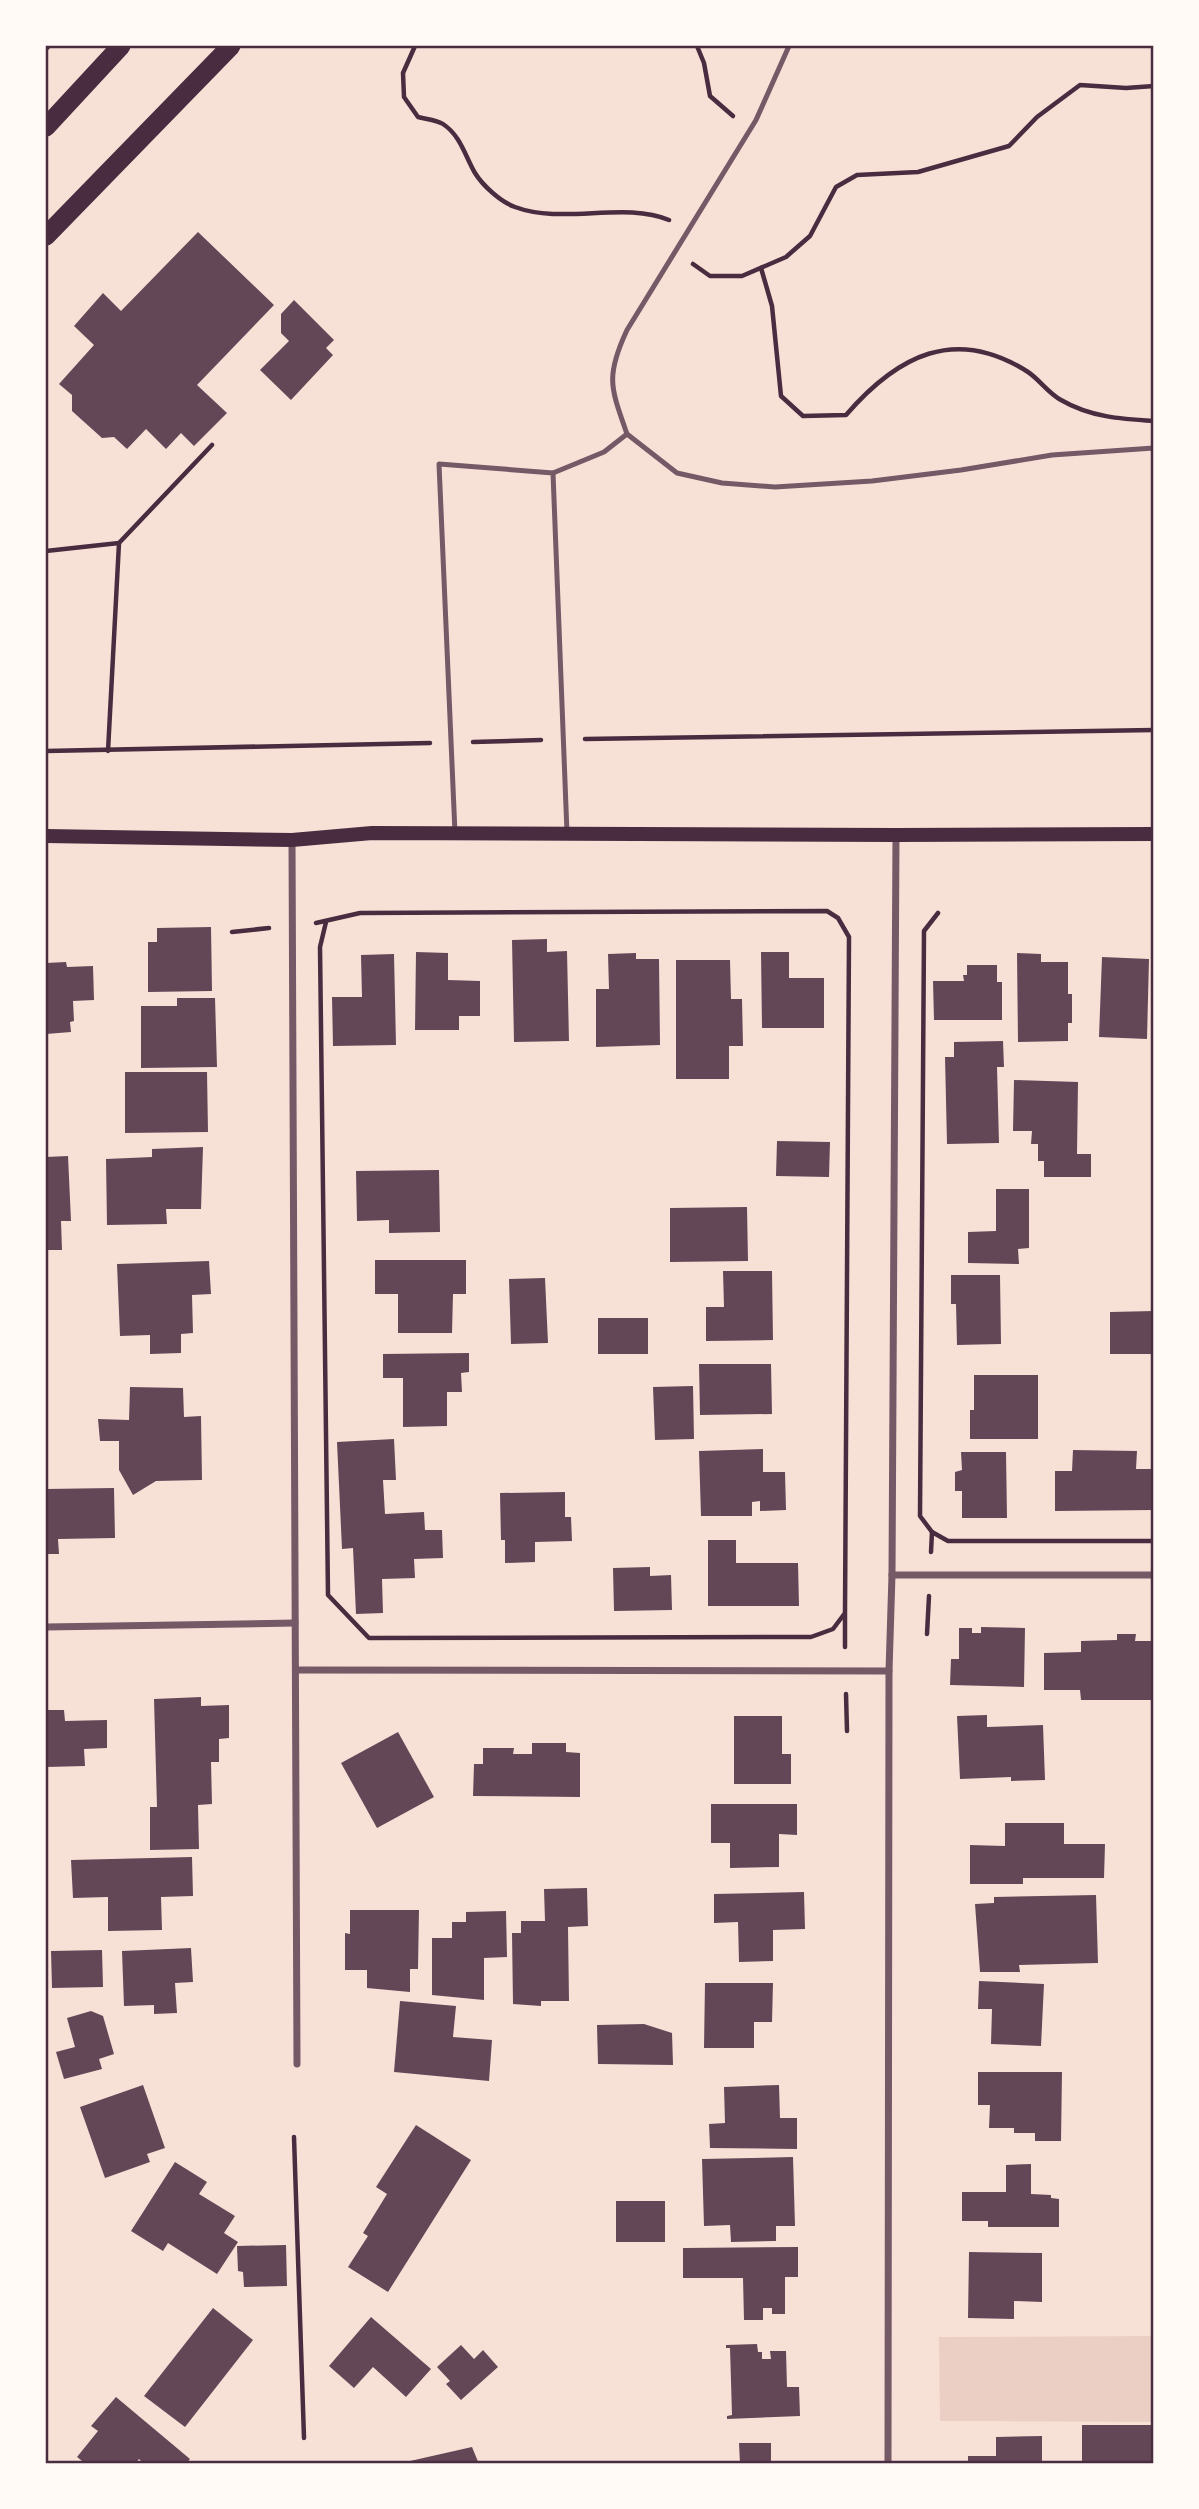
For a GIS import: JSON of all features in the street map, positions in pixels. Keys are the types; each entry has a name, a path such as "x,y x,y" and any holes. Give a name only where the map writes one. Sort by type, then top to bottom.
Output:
{"highway":[{"path":"46,127 121,46"},
{"path":"46,236 231,46"}],"main road":[{"path":"46,836 292,840 373,833 1153,834"}],"street":[{"path":"888,2463 889,1671 892,1575 896,835"},
{"path":"292,840 297,2064"},
{"path":"892,1575 1153,1575"},
{"path":"46,1627 295,1623"},
{"path":"296,1670 889,1671"}],"lane":[{"path":"789,46 750,130 627,330 615,354 611,383 628,434 677,473 722,483 775,487 872,481 1052,455 1153,448"},
{"path":"455,833 439,464 553,473 604,452 628,434"},
{"path":"553,473 567,834"}],"path":[{"path":"415,46 403,73 404,97 418,117 443,124 464,146 476,174 494,194 514,207 547,214 630,213 662,217 689,229"},
{"path":"697,46 704,63 710,96 750,130"},
{"path":"675,252 710,276 742,276 786,257 810,236 836,187 857,175 918,172 1009,146 1037,117 1080,85 1126,88 1153,86"},
{"path":"761,268 772,306 780,396 803,416 846,415 870,388 904,362 949,348 989,354 1028,372 1060,400 1104,418 1153,421"},
{"path":"46,551 119,543 212,445"},
{"path":"108,751 119,543"},
{"path":"46,751 563,739 1153,730"},
{"path":"233,932 326,922 360,913 827,911 838,918 849,937 845,1613 832,1629 811,1637 369,1638 328,1595 320,947 326,922"},
{"path":"938,913 924,931 920,1516 932,1532 948,1541 1153,1541"},
{"path":"294,2137 304,2438"}],"shaded area":[{"path":"1153,2336 1153,2422 940,2421 939,2337"}],"building":[{"path":"198,232 274,305 197,385 227,413 194,446 181,433 166,449 146,429 127,449 114,437 102,438 72,411 72,395 59,384 94,345 74,326 103,293 121,311"},
{"path":"294,300 334,340 326,348 333,355 291,400 260,370 289,341 281,333 281,314"},
{"path":"211,927 212,991 148,992 148,942 157,942 157,928"},
{"path":"547,939 547,952 567,951 569,1041 514,1042 512,940"},
{"path":"416,952 448,953 448,980 480,981 480,1016 459,1016 459,1030 415,1030"},
{"path":"761,952 789,952 789,978 824,978 824,1028 762,1028"},
{"path":"636,953 636,959 659,959 660,1045 596,1047 596,989 609,989 608,954"},
{"path":"1017,953 1041,954 1041,962 1068,962 1072,1023 1068,1023 1068,1041 1018,1042"},
{"path":"394,954 396,1045 333,1046 332,997 362,997 361,955"},
{"path":"1102,957 1149,959 1147,1039 1099,1037"},
{"path":"676,960 730,960 731,999 742,999 743,1046 729,1046 729,1079 676,1079"},
{"path":"66,962 67,967 93,966 94,1000 73,1001 74,1021 70,1022 71,1032 46,1034 46,963"},
{"path":"967,965 997,965 997,982 1002,982 1002,1020 934,1020 933,981 964,981"},
{"path":"177,998 215,998 217,1067 141,1068 141,1006 177,1006"},
{"path":"1003,1041 1004,1067 997,1067 999,1143 947,1144 945,1057 954,1057 954,1042"},
{"path":"125,1072 207,1072 208,1132 125,1133"},
{"path":"1014,1080 1078,1082 1077,1154 1091,1154 1091,1177 1044,1177 1044,1161 1038,1161 1038,1144 1031,1144 1032,1131 1013,1131"},
{"path":"777,1141 830,1142 829,1177 776,1176"},
{"path":"203,1147 201,1209 166,1209 167,1224 107,1225 106,1159 152,1157 152,1149"},
{"path":"68,1156 71,1221 61,1221 62,1250 46,1250 46,1157"},
{"path":"439,1170 440,1232 389,1233 389,1220 357,1221 356,1171"},
{"path":"996,1189 1029,1189 1029,1248 1018,1249 1019,1264 968,1263 968,1232 996,1231"},
{"path":"747,1207 748,1261 670,1262 670,1208"},
{"path":"375,1260 466,1260 466,1294 453,1294 452,1333 398,1333 398,1294 375,1294"},
{"path":"209,1261 211,1294 192,1295 193,1333 181,1334 181,1353 150,1354 150,1335 120,1336 117,1264"},
{"path":"723,1271 772,1271 773,1340 706,1341 706,1307 724,1307"},
{"path":"951,1275 1000,1275 1001,1344 957,1345 956,1304 951,1304"},
{"path":"545,1278 548,1343 511,1344 509,1279"},
{"path":"1154,1311 1154,1354 1110,1354 1110,1312"},
{"path":"598,1318 648,1318 648,1354 598,1354"},
{"path":"469,1353 469,1372 461,1373 462,1392 447,1392 447,1426 403,1427 403,1378 383,1378 383,1354"},
{"path":"699,1364 771,1364 772,1414 700,1415"},
{"path":"974,1375 1038,1375 1038,1439 970,1439 970,1410 974,1410"},
{"path":"693,1386 694,1439 655,1440 653,1387"},
{"path":"130,1387 183,1388 184,1417 201,1416 202,1480 156,1481 133,1495 119,1470 119,1441 100,1441 98,1419 129,1420"},
{"path":"394,1439 396,1480 383,1480 385,1514 424,1512 425,1530 442,1530 443,1558 414,1559 415,1578 382,1579 383,1613 356,1614 353,1548 342,1549 337,1442"},
{"path":"763,1449 763,1472 785,1472 786,1510 760,1511 760,1501 752,1502 752,1516 701,1516 699,1451"},
{"path":"1073,1450 1137,1451 1136,1469 1154,1469 1154,1510 1055,1511 1055,1471 1072,1471"},
{"path":"961,1452 1006,1452 1007,1518 962,1518 962,1491 955,1491 955,1472 962,1470"},
{"path":"114,1488 115,1538 58,1539 59,1554 46,1554 46,1489"},
{"path":"565,1492 565,1517 571,1517 572,1541 535,1542 535,1562 505,1563 505,1540 501,1540 500,1493"},
{"path":"708,1540 736,1540 736,1563 798,1563 799,1606 708,1606"},
{"path":"650,1567 650,1576 671,1575 672,1610 614,1611 613,1568"},
{"path":"981,1627 1025,1628 1024,1687 950,1685 951,1659 959,1659 959,1628 972,1628 972,1633 981,1633"},
{"path":"1117,1634 1136,1634 1135,1641 1154,1641 1154,1700 1081,1700 1080,1690 1044,1690 1044,1653 1081,1652 1081,1641 1117,1640"},
{"path":"201,1697 201,1706 229,1705 229,1738 219,1739 219,1762 211,1762 212,1804 198,1805 199,1849 150,1850 150,1807 157,1807 154,1699"},
{"path":"46,1710 64,1710 65,1721 107,1720 107,1748 84,1749 85,1766 46,1767"},
{"path":"987,1715 987,1727 1043,1725 1045,1780 1011,1781 1011,1777 960,1779 957,1716"},
{"path":"734,1716 782,1716 782,1754 791,1754 791,1784 734,1784"},
{"path":"398,1732 434,1797 377,1828 341,1763"},
{"path":"532,1743 566,1743 566,1752 580,1753 580,1797 473,1796 474,1764 483,1764 483,1748 514,1748 513,1754 532,1754"},
{"path":"711,1804 797,1804 797,1835 779,1834 779,1867 730,1868 730,1843 711,1843"},
{"path":"1005,1823 1064,1823 1064,1844 1105,1844 1104,1878 1023,1878 1023,1884 970,1884 970,1845 1005,1846"},
{"path":"192,1857 193,1896 161,1897 162,1930 108,1931 108,1897 73,1898 71,1860"},
{"path":"587,1888 588,1926 568,1927 569,2001 541,2001 541,2006 513,2004 512,1933 521,1933 521,1921 545,1921 544,1889"},
{"path":"804,1892 805,1929 773,1930 773,1961 739,1962 738,1922 714,1923 714,1894"},
{"path":"1096,1895 1098,1963 1019,1965 1020,1972 980,1972 975,1904 994,1903 994,1897"},
{"path":"350,1910 419,1910 418,1969 410,1969 410,1992 367,1988 367,1970 345,1970 345,1933 350,1934"},
{"path":"506,1911 507,1957 484,1958 484,2000 432,1995 432,1938 452,1938 452,1922 466,1922 466,1912"},
{"path":"191,1948 193,1982 175,1983 177,2013 154,2014 154,2005 124,2006 122,1951"},
{"path":"102,1950 103,1987 52,1988 51,1951"},
{"path":"979,1981 1044,1984 1041,2046 991,2044 992,2009 978,2009"},
{"path":"705,1983 773,1983 772,2022 754,2022 754,2048 704,2048"},
{"path":"400,2001 456,2006 453,2037 492,2040 489,2081 394,2072"},
{"path":"91,2011 103,2016 114,2054 99,2059 102,2069 64,2079 56,2052 75,2047 67,2018"},
{"path":"644,2024 672,2033 673,2065 598,2064 597,2025"},
{"path":"978,2072 1062,2072 1061,2141 1035,2141 1035,2133 1014,2133 1014,2128 989,2128 990,2105 978,2105"},
{"path":"143,2085 165,2148 147,2154 150,2162 105,2178 80,2107"},
{"path":"779,2085 780,2118 797,2118 797,2149 710,2148 709,2124 725,2123 724,2087"},
{"path":"416,2125 471,2160 388,2292 348,2267 368,2236 363,2233 387,2194 376,2187"},
{"path":"793,2157 795,2226 776,2226 776,2241 731,2242 730,2225 704,2226 702,2159"},
{"path":"175,2162 207,2182 199,2194 235,2216 224,2233 238,2242 217,2274 168,2243 163,2251 131,2231"},
{"path":"1031,2164 1031,2194 1051,2195 1051,2198 1059,2199 1059,2227 988,2227 988,2221 962,2221 962,2192 1006,2192 1006,2165"},
{"path":"616,2201 665,2201 665,2242 616,2242"},
{"path":"286,2245 287,2286 244,2287 243,2272 238,2271 237,2246"},
{"path":"798,2247 798,2277 785,2277 785,2314 772,2314 772,2308 763,2308 763,2320 744,2320 743,2278 683,2278 683,2248"},
{"path":"969,2252 1042,2253 1042,2302 1014,2301 1014,2319 968,2318"},
{"path":"213,2308 253,2340 185,2427 144,2396"},
{"path":"371,2317 431,2369 406,2397 373,2367 354,2388 329,2366"},
{"path":"757,2344 758,2352 762,2352 762,2359 771,2359 770,2351 786,2351 787,2387 799,2387 800,2416 727,2419 727,2416 732,2415 730,2348 726,2348 726,2345"},
{"path":"461,2345 474,2359 483,2350 498,2367 461,2400 446,2384 450,2381 437,2367"},
{"path":"116,2397 190,2459 186,2464 144,2464 139,2459 135,2464 86,2464 77,2457 98,2431 91,2426"},
{"path":"1082,2425 1151,2425 1151,2461 1082,2461"},
{"path":"1042,2436 1042,2464 968,2464 968,2456 996,2456 996,2437"},
{"path":"739,2443 771,2443 771,2464 740,2464"},
{"path":"472,2447 479,2464 411,2464 410,2461"}]}
